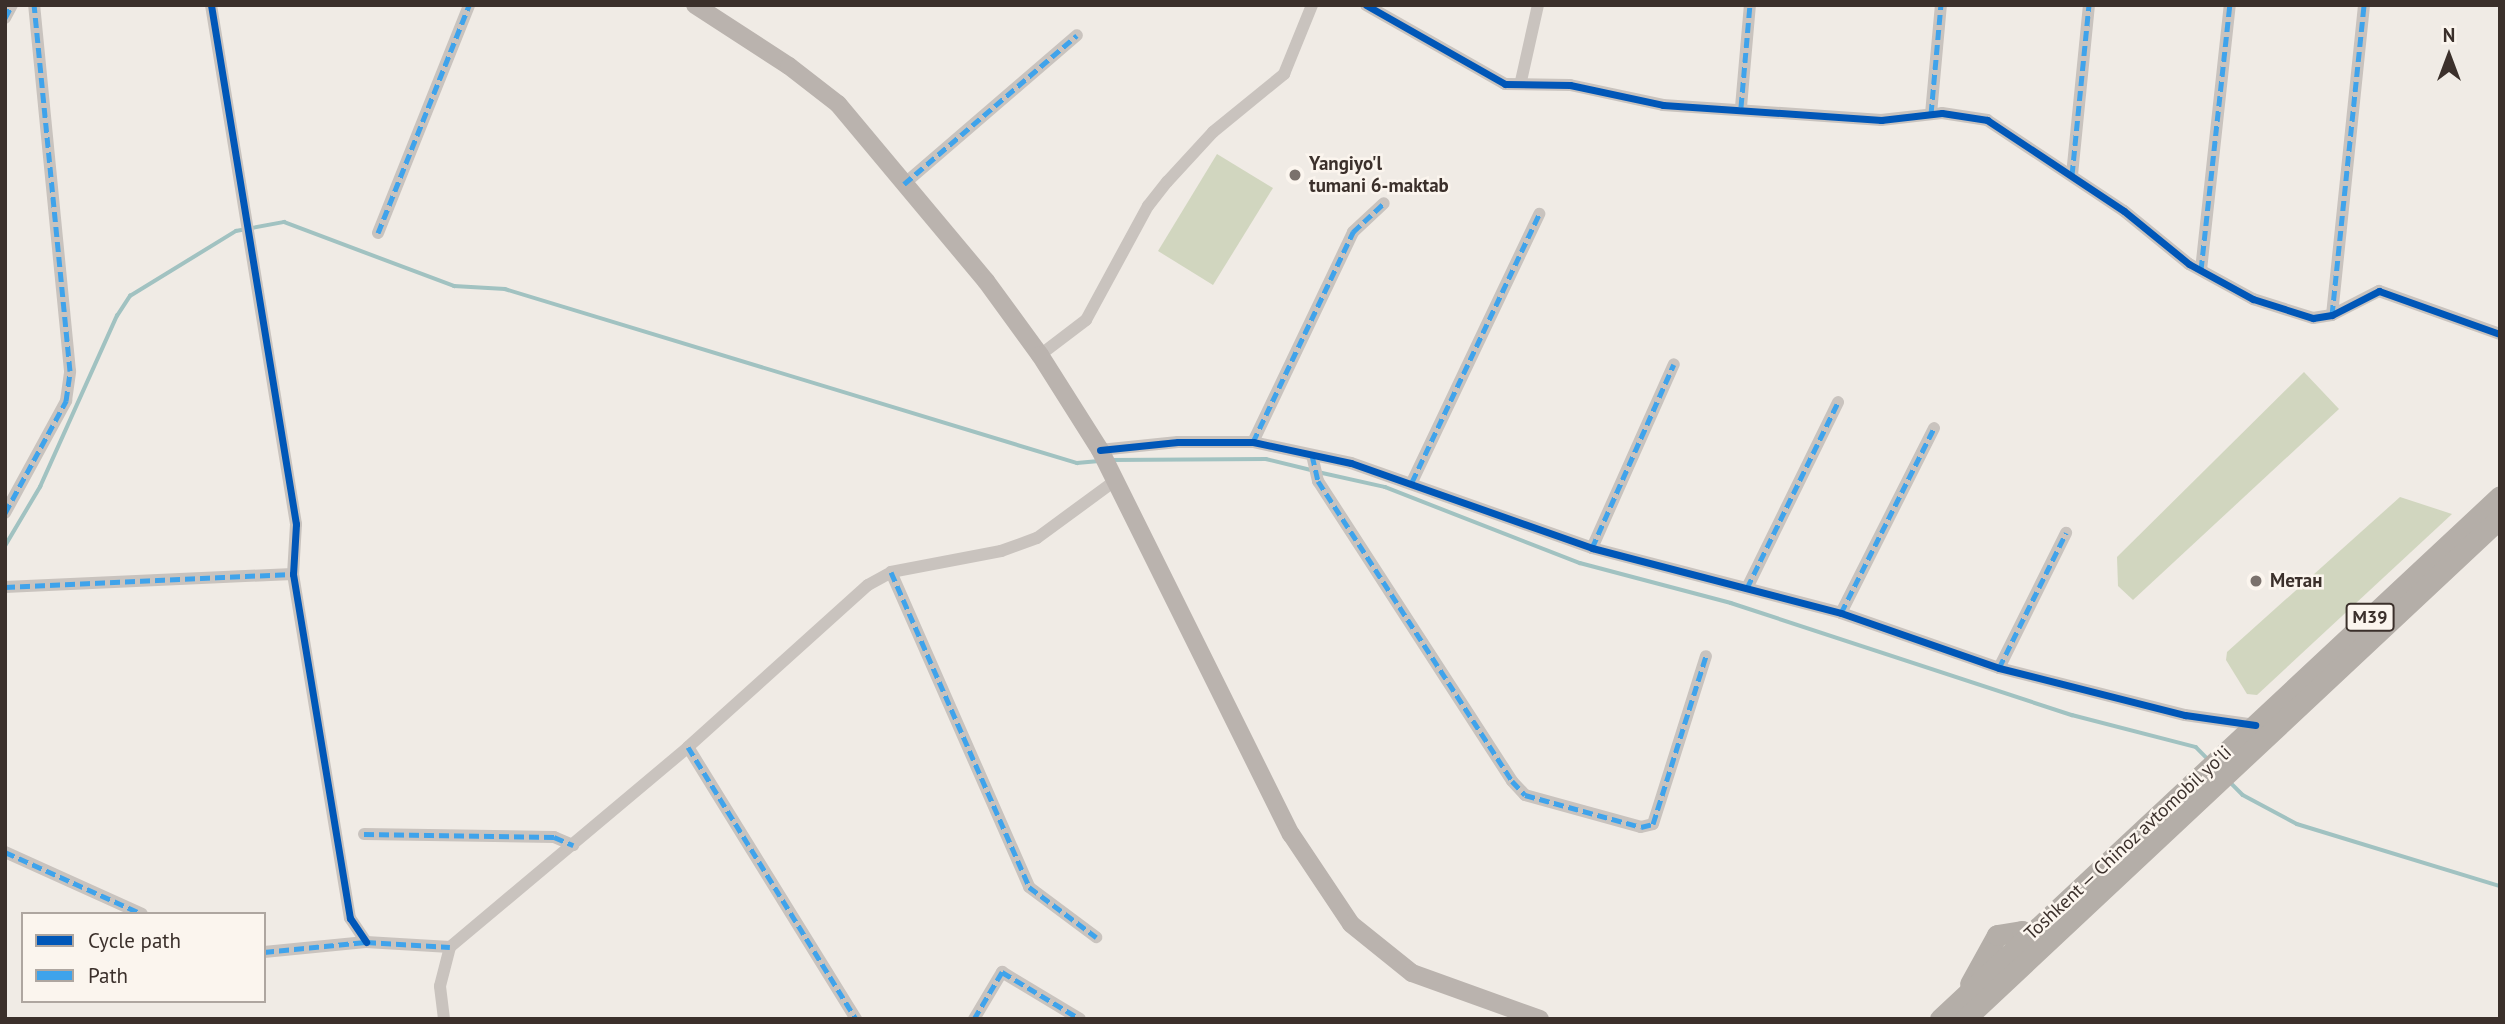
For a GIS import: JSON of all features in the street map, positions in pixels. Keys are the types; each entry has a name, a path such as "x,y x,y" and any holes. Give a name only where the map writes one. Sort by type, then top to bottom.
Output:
{"highway":[{"name":"Toshkent — Chinoz avtomobil yoʻli","path":"1940,1019 1963,1009 2033,944 2203,784 2500,496"},
{"name":"Toshkent — Chinoz avtomobil yoʻli","path":"2249,738 2500,519"},
{"path":"1963,1009 1992,940 2010,930 2033,944"}],"main road":[{"path":"695,5 778,58 838,104 1040,355 1100,450 1292,834 1336,904 1366,939 1412,972 1540,1019"}],"street":[{"path":"5,18 12,5"},
{"path":"5,513 66,401 70,371 34,5"},
{"path":"211,5 296,524 293,574 350,918 366,942"},
{"path":"378,233 469,5"},
{"path":"1040,355 1086,320 1148,206 1167,182 1213,132 1284,74 1312,5"},
{"path":"1366,5 1489,78 1505,84 1521,81 1596,89 1662,105 1741,107 1881,120 1931,114 1987,120 2072,175 2201,270 2253,299 2313,318 2332,314 2379,291 2500,334"},
{"path":"1521,81 1538,5"},
{"path":"1741,107 1750,5"},
{"path":"1931,114 1941,5"},
{"path":"2072,175 2089,5"},
{"path":"2201,270 2230,5"},
{"path":"2332,314 2364,5"},
{"path":"904,184 1077,35"},
{"path":"1253,442 1353,232 1384,204"},
{"path":"1412,482 1539,214"},
{"path":"1592,548 1674,364"},
{"path":"1746,588 1838,402"},
{"path":"1841,613 1934,428"},
{"path":"1100,450 1178,442 1253,442 1312,455 1412,482 1592,548 1841,613 1999,668 2185,715 2249,738"},
{"path":"1312,455 1318,481 1512,781 1525,794 1641,827 1653,824 1706,656"},
{"path":"444,1019 440,986 450,947 688,747 868,585 891,572 1001,551 1037,538 1113,475"},
{"path":"1999,668 2066,533"},
{"path":"891,572 1029,887 1096,937"},
{"path":"5,587 293,574"},
{"path":"688,747 856,1019"},
{"path":"364,834 554,837 573,845"},
{"path":"5,852 138,912"},
{"path":"266,951 366,942 450,947"},
{"path":"974,1019 1002,972 1080,1019"}],"green space":[{"path":"1217,154 1273,188 1213,285 1158,251"},
{"path":"2304,372 2339,409 2133,600 2118,586 2117,557"},
{"path":"2400,497 2452,514 2257,695 2247,694 2226,660 2227,652"}],"waterway":[{"path":"5,546 40,487 117,316 130,296 236,231 284,222 454,286 505,289 1077,463 1099,461"},
{"path":"1110,460 1266,459 1311,470"},
{"path":"1318,472 1385,487 1580,563 1731,603 2072,715 2196,747 2208,759"},
{"path":"2230,782 2243,795 2297,824 2500,886"}],"marked path":[{"path":"5,18 12,5"},
{"path":"5,513 66,401 70,371 34,5"},
{"path":"378,233 469,5"},
{"path":"1741,107 1750,5"},
{"path":"1931,114 1941,5"},
{"path":"2072,175 2089,5"},
{"path":"2201,270 2230,5"},
{"path":"2332,315 2364,5"},
{"path":"904,184 1077,35"},
{"path":"1253,442 1353,232 1384,203"},
{"path":"1412,482 1539,214"},
{"path":"1592,548 1674,364"},
{"path":"1747,588 1838,402"},
{"path":"1841,613 1934,428"},
{"path":"1312,455 1318,481 1512,781 1525,795 1641,827 1653,824 1706,656"},
{"path":"1999,668 2066,533"},
{"path":"891,572 1029,887 1096,937"},
{"path":"5,587 293,574"},
{"path":"688,747 856,1019"},
{"path":"364,834 554,837 573,845"},
{"path":"5,852 138,912"},
{"path":"266,952 366,942 450,947"},
{"path":"974,1019 1002,972 1080,1019"}],"cycle path":[{"path":"211,5 296,524 293,574 350,918 366,942"},
{"path":"1366,5 1505,84 1570,85 1663,105 1881,120 1942,113 1987,120 2124,211 2189,264 2253,299 2313,318 2332,315 2379,291 2500,334"},
{"path":"1100,450 1178,442 1253,442 1351,463 1592,548 1841,613 1999,668 2185,715 2255,725"}],"place":[{"name":"Yangiyo'l tumani 6-maktab","path":"1295,175"},
{"name":"Метан","path":"2256,581"}]}
